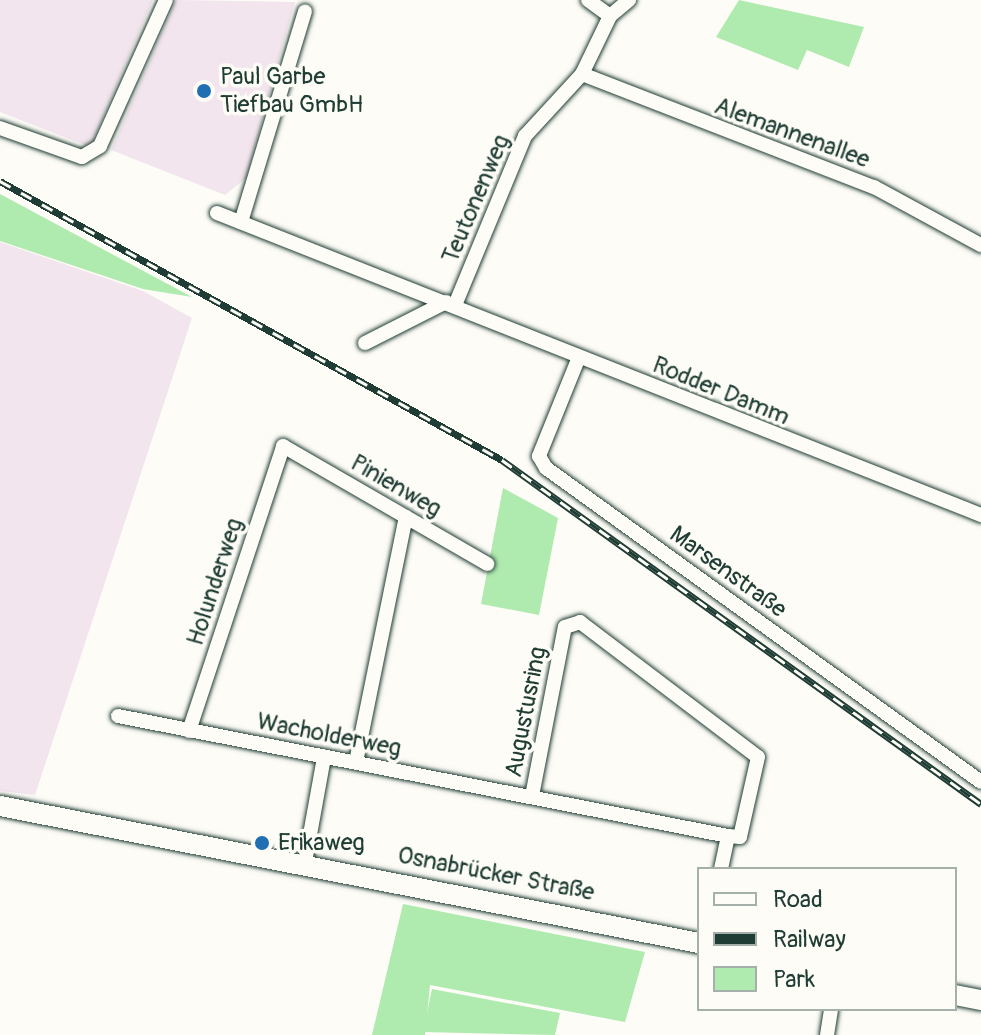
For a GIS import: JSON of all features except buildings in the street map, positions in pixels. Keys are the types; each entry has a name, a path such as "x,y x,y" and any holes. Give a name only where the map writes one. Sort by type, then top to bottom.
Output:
{"main road":[{"name":"Osnabrücker Straße","path":"0,806 305,862 697,943"},
{"path":"957,995 981,1000"}],"street":[{"path":"0,128 90,154 111,129 166,0"},
{"path":"588,0 610,16"},
{"name":"Teutonenweg","path":"451,304 525,136 582,74 610,16 629,0"},
{"path":"241,222 305,11"},
{"name":"Alemannenallee","path":"582,74 874,187 981,245"},
{"name":"Rodder Damm","path":"217,213 981,515"},
{"path":"365,343 451,304"},
{"name":"Marsenstraße","path":"579,357 539,456 546,468 981,782"},
{"name":"Pinienweg","path":"283,446 487,564"},
{"name":"Holunderweg","path":"189,731 283,446"},
{"path":"356,762 406,517"},
{"name":"Augustusring","path":"580,622 758,757 740,837 728,836 532,796 565,627 580,622"},
{"name":"Wacholderweg","path":"118,716 532,796"},
{"path":"305,862 324,757"},
{"name":"Augustusring","path":"721,867 728,836"},
{"path":"827,1035 831,1011"}],"shaded area":[{"path":"0,0 153,0 90,147 0,112"},
{"name":"Paul Garbe Tiefbau GmbH","path":"176,0 295,2 246,178 225,195 111,150"},
{"path":"0,242 143,291 192,318 35,795 0,791"}],"green space":[{"path":"739,0 864,27 849,67 807,50 798,70 716,37"},
{"path":"0,194 192,297 143,289 0,241"},
{"path":"503,488 558,518 539,615 481,604"},
{"path":"403,904 645,952 625,1022 430,985 425,1035 372,1035"},
{"path":"432,989 560,1013 555,1035 423,1032"}],"railway":[{"path":"0,181 502,460 981,804"}],"place":[{"name":"Paul Garbe Tiefbau GmbH","path":"204,91"},
{"name":"Erikaweg","path":"262,843"}]}
